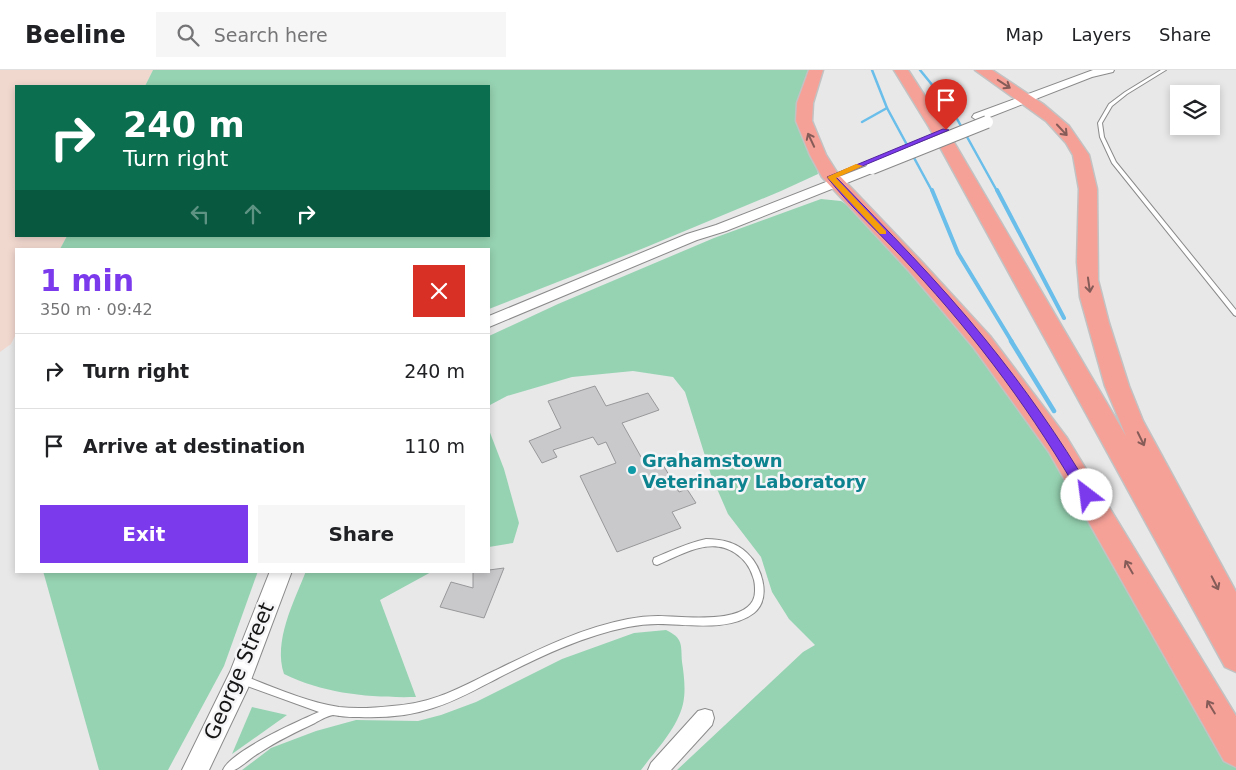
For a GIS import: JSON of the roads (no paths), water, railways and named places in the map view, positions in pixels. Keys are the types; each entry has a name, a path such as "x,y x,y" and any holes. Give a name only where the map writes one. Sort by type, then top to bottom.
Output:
{"highway":[{"path":"816,70 805,103 804,121 818,155 833,179 916,266 982,342 1058,445 1236,749"},
{"path":"901,70 937,127 1236,656"},
{"path":"982,70 1029,101 1064,131 1081,154 1087,189 1086,269 1090,295 1121,399 1236,624"}],"main road":[{"path":"490,322 692,237 721,228 833,179 1029,101 1097,78 1109,70"},
{"name":"George Street","path":"194,770 239,679 280,573"}],"street":[{"path":"658,770 705,718"}],"lane":[{"path":"1164,70 1110,105 1100,123 1102,137 1114,162 1166,230 1236,314"},
{"path":"239,679 332,710 387,711 411,709 433,704 458,694 556,645 620,625 646,621 718,622 729,620 753,608 759,596 758,581 746,556 737,548 723,543 710,542 694,545 657,561"},
{"path":"228,770 243,757 266,742 332,710"}],"waterway":[{"path":"872,70 887,108"},
{"path":"920,70 951,108 997,191"},
{"path":"862,122 887,108"},
{"path":"887,108 932,191"},
{"path":"932,190 958,253 1012,342"},
{"path":"997,190 1064,318"},
{"path":"1011,341 1054,411"}],"place":[{"name":"Grahamstown Veterinary Laboratory","path":"632,470"}]}
